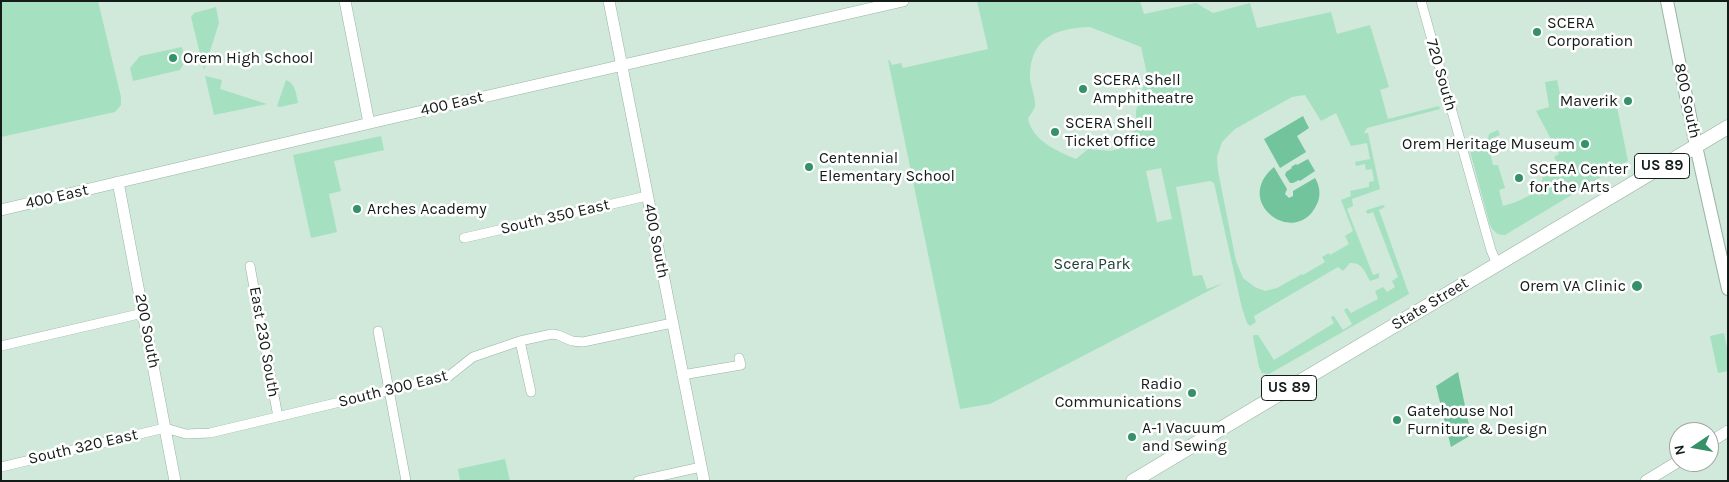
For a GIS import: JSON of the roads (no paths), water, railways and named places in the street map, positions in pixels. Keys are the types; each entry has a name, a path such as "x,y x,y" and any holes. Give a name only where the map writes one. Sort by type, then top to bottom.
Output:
{"main road":[{"name":"800 South","path":"1668,1 1696,146 1728,289"},
{"name":"State Street","path":"1134,481 1728,128"}],"street":[{"path":"345,1 369,123"},
{"name":"400 South","path":"609,1 704,481"},
{"name":"400 East","path":"1,210 621,66 874,5 903,1"},
{"name":"720 South","path":"1420,1 1487,236 1497,264"},
{"name":"200 South","path":"118,182 175,481"},
{"name":"South 350 East","path":"464,238 647,196"},
{"name":"East 230 South","path":"250,266 278,417"},
{"path":"1,346 143,313"},
{"name":"South 300 East","path":"165,428 180,433 198,434 389,391 449,376 473,357 520,341 552,334 572,341 583,342 672,323"},
{"path":"378,331 406,481"},
{"path":"520,341 531,392"},
{"path":"682,375 741,365 739,358"},
{"name":"South 320 East","path":"1,467 165,428"},
{"path":"638,481 701,467"},
{"path":"1646,481 1669,467"}],"place":[{"name":"SCERA Corporation","path":"1537,32"},
{"name":"Orem High School","path":"173,58"},
{"name":"SCERA Shell Amphitheatre","path":"1083,89"},
{"name":"Maverik","path":"1628,101"},
{"name":"SCERA Shell Ticket Office","path":"1055,132"},
{"name":"Orem Heritage Museum","path":"1585,144"},
{"name":"Centennial Elementary School","path":"809,167"},
{"name":"SCERA Center for the Arts","path":"1519,178"},
{"name":"Arches Academy","path":"357,209"},
{"name":"Orem VA Clinic","path":"1637,286"},
{"name":"Radio Communications","path":"1192,393"},
{"name":"Gatehouse No1 Furniture & Design","path":"1397,420"},
{"name":"A-1 Vacuum and Sewing","path":"1132,437"}],"park label":[{"name":"Scera Park","path":"1092,264"}]}
